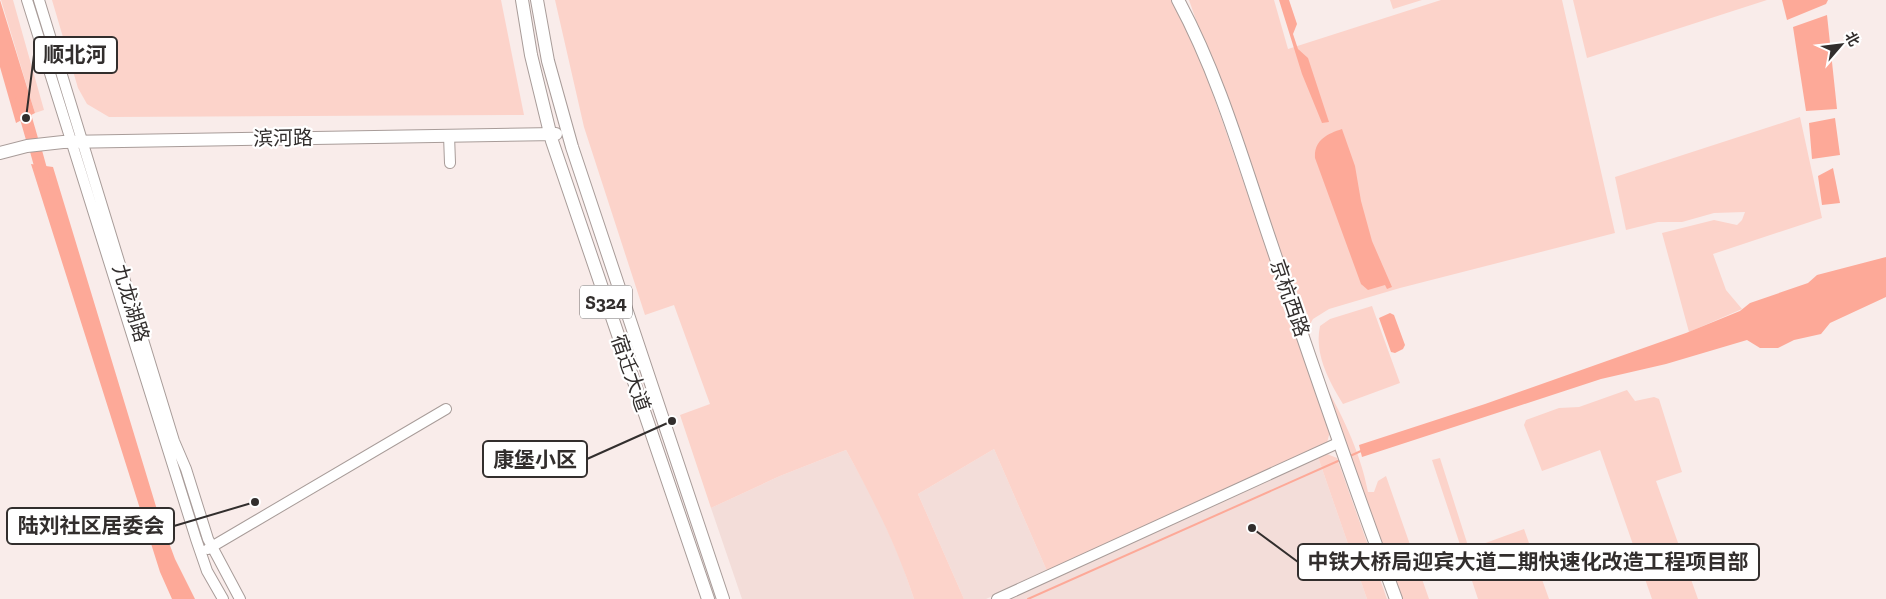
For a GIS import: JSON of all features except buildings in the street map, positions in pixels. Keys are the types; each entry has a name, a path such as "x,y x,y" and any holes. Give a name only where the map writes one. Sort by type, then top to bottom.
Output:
{"main road":[{"name":"宿迁大道","path":"522,0 531,55 550,134 708,599"},
{"name":"宿迁大道","path":"537,0 548,61 568,133 723,599"},
{"name":"京杭西路","path":"1178,0 1200,43 1228,116 1338,443 1396,599"},
{"name":"滨河路","path":"0,153 27,146 76,142 568,133"}],"street":[{"name":"九龙湖路","path":"28,0 174,441 186,469 212,547 240,599"},
{"name":"九龙湖路","path":"39,0 76,142 201,553 222,599"},
{"path":"449,136 450,163"},
{"path":"201,553 446,409"},
{"path":"997,599 1338,443"}],"shaded area":[{"path":"0,0 35,113 16,123 0,67"},
{"path":"1,0 13,0 44,110 35,113"},
{"path":"52,0 501,0 524,115 109,117 87,104 78,88"},
{"path":"555,0 1171,0 1197,48 1330,431 1327,443 1047,571 994,449 918,494 964,599 914,599 884,523 846,450 780,476 711,508 680,415 710,404 674,305 645,315 584,127"},
{"path":"1189,0 1274,0 1288,49 1441,0 1562,0 1615,233 1400,288 1329,309 1313,319 1309,326 1311,349"},
{"path":"1279,0 1289,0 1297,24 1293,34 1298,49 1308,58 1329,122 1322,123 1302,74"},
{"path":"1390,0 1422,0 1393,9"},
{"path":"1573,0 1767,0 1587,58"},
{"path":"1782,0 1828,0 1826,4 1787,20"},
{"path":"1827,15 1837,109 1806,111 1793,27"},
{"path":"1800,117 1822,218 1713,254 1726,290 1742,309 1689,332 1662,233 1714,220 1737,225 1742,220 1745,212 1714,213 1682,222 1658,222 1626,230 1615,177"},
{"path":"1835,118 1840,155 1812,159 1809,123"},
{"path":"1342,129 1355,166 1361,201 1372,241 1392,287 1387,289 1385,285 1368,290 1361,284 1315,158 1319,142 1331,133"},
{"path":"31,164 53,167 158,513 175,559 195,599 172,599 160,572"},
{"path":"1833,168 1840,203 1822,205 1818,176"},
{"path":"1886,257 1886,297 1830,323 1821,334 1794,340 1778,348 1760,348 1747,340 1666,364 1601,379 1362,457 1359,445 1485,404 1686,333 1740,311 1750,303 1808,283 1817,275"},
{"path":"1372,306 1400,383 1343,404 1328,377 1321,357 1319,347 1320,326 1330,319"},
{"path":"1390,313 1394,315 1405,345 1403,349 1395,353 1391,352 1379,318"},
{"path":"1318,373 1348,431 1360,461 1368,492 1374,492 1378,481 1386,476 1429,599 1401,599"},
{"path":"1627,390 1635,401 1654,397 1659,399 1682,472 1656,481 1698,599 1652,599 1600,450 1542,471 1524,425 1526,420 1559,408 1579,407"},
{"path":"994,449 1047,571 986,599 964,599 918,494"},
{"path":"846,450 877,506 901,561 914,599 742,599 711,508 780,476"},
{"path":"1327,454 1337,458 1387,599 1367,599 1318,457"},
{"path":"1318,457 1367,599 1007,599"},
{"path":"1440,458 1469,549 1524,529 1549,599 1478,599 1432,460"}],"waterway":[{"path":"21,101 32,139"},
{"path":"36,151 44,180"},
{"path":"1350,456 1361,451"},
{"path":"1028,599 1338,461"}],"place":[{"name":"顺北河","path":"26,118"},
{"name":"康堡小区","path":"672,421"},
{"name":"陆刘社区居委会","path":"255,502"},
{"name":"中铁大桥局迎宾大道二期快速化改造工程项目部","path":"1252,528"}]}
